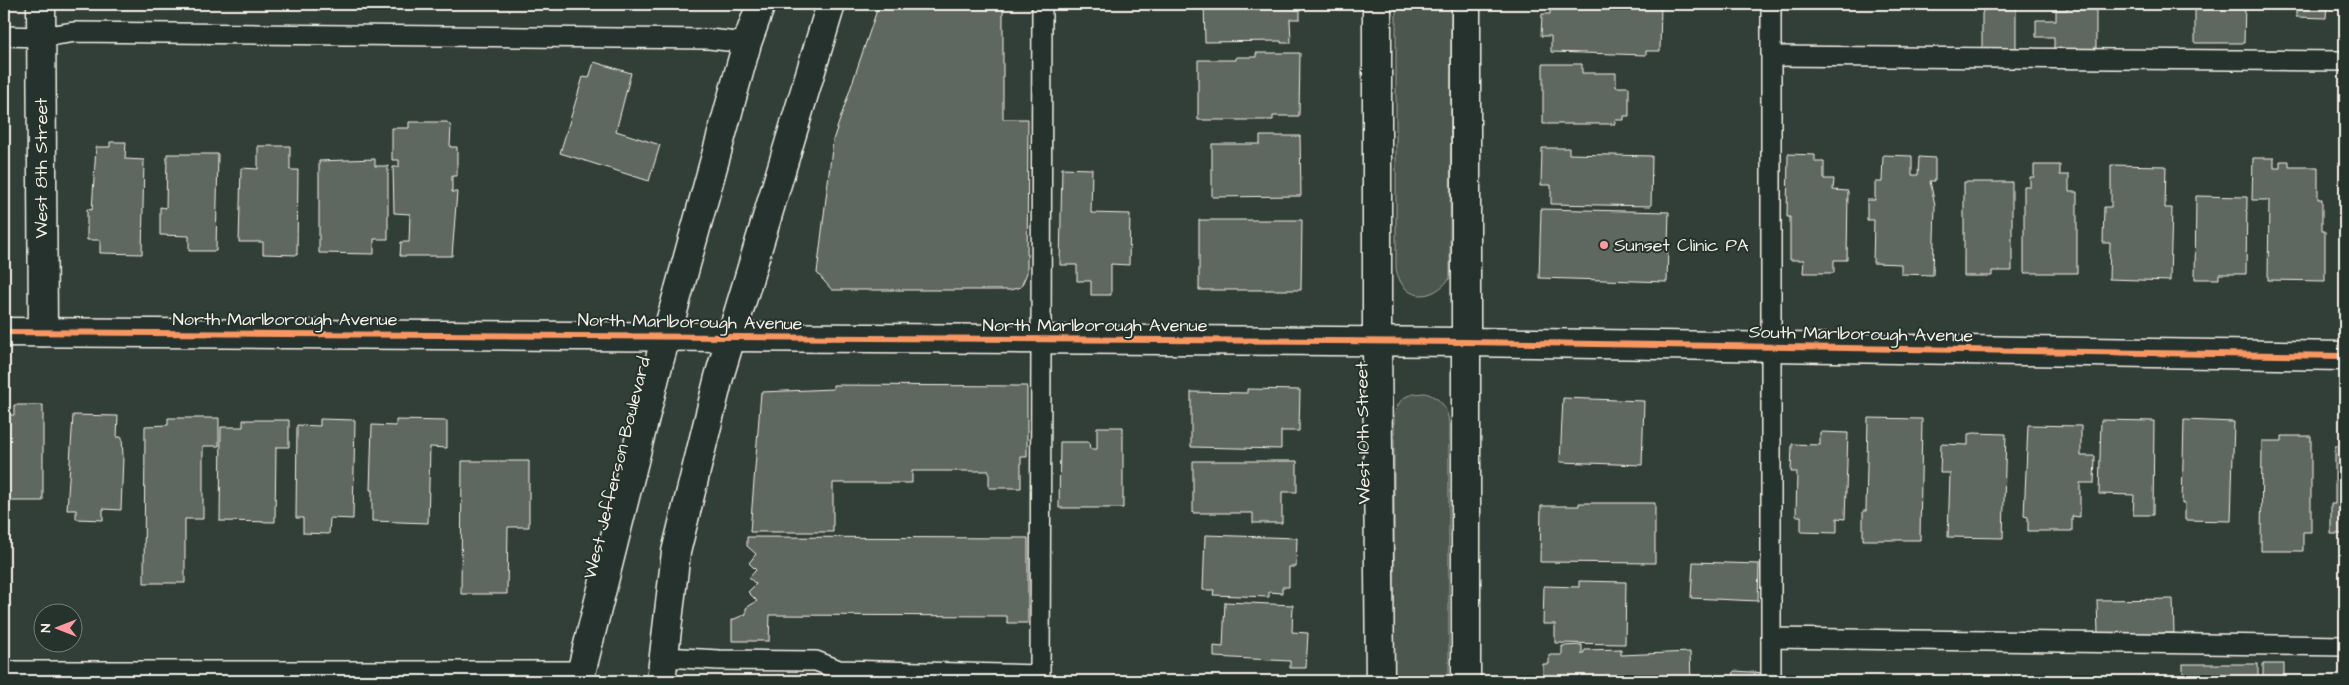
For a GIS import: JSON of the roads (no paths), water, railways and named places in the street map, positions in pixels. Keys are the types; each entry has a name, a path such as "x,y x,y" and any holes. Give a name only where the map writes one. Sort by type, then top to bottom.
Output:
{"street":[{"name":"West 8th Street","path":"41,4 42,332"},
{"name":"West Jefferson Boulevard","path":"581,676 667,337 747,43 761,4"},
{"path":"662,669 676,552 719,377 831,4"},
{"name":"West 10th Street","path":"1376,4 1380,681"},
{"path":"1466,4 1466,681"},
{"name":"North Marlborough Avenue","path":"4,332 1377,342"},
{"name":"South Marlborough Avenue","path":"1377,342 2345,356"}],"lane":[{"path":"662,669 719,660 816,661 839,676 1040,678 1042,4"},
{"path":"1771,681 1772,4"},
{"path":"4,36 41,37 75,32 709,39 747,43"},
{"path":"1772,56 2345,61"},
{"path":"1771,638 2345,646"},
{"path":"4,671 581,676"}],"place":[{"name":"Sunset Clinic PA","path":"1604,245"}]}
